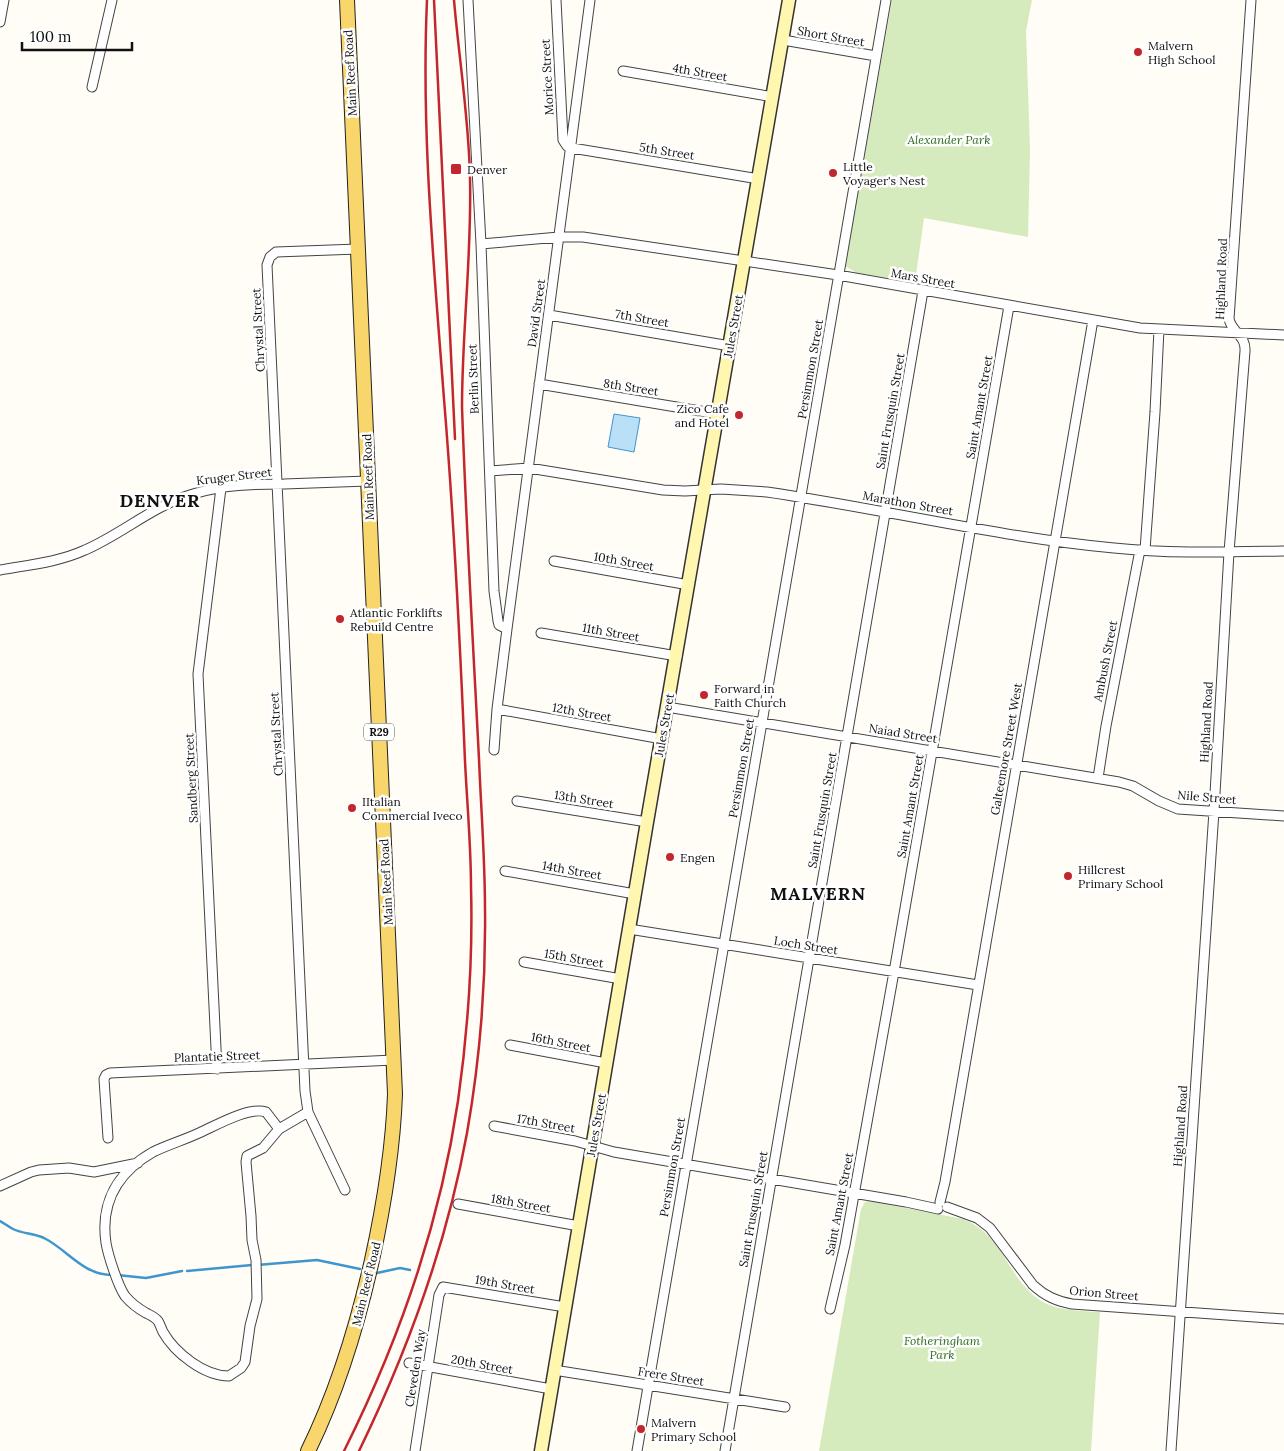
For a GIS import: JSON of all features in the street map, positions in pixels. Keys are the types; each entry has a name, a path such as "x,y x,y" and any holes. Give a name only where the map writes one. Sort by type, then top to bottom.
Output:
{"main road":[{"name":"Main Reef Road","path":"308,1451 341,1375 366,1290 391,1160 395,1094 347,0"},
{"name":"Jules Street","path":"540,1451 789,0"}],"street":[{"path":"0,22 4,0"},
{"path":"92,87 112,0"},
{"name":"Berlin Street","path":"468,0 481,244 494,591 499,625 507,629"},
{"name":"Morice Street","path":"556,0 563,140 567,146 572,148"},
{"name":"David Street","path":"507,629 572,148 590,0"},
{"name":"Persimmon Street","path":"637,1451 886,0"},
{"name":"Highland Road","path":"1170,1451 1214,811 1229,552 1245,344 1230,322 1230,311 1251,0"},
{"name":"Short Street","path":"783,40 876,56"},
{"name":"4th Street","path":"623,71 773,97"},
{"path":"561,111 576,110"},
{"name":"5th Street","path":"572,148 759,179"},
{"name":"Mars Street","path":"481,244 559,237 582,237 838,275 1142,328 1284,335"},
{"name":"Chrystal Street","path":"345,1190 308,1112 303,1066 267,269 270,256 276,252 358,249"},
{"name":"Saint Frusquin Street","path":"725,1451 770,1178 923,291"},
{"name":"Saint Amant Street","path":"830,1309 855,1194 1009,306"},
{"name":"7th Street","path":"549,315 730,346"},
{"name":"Galteemore Street West","path":"942,1206 978,985 1093,320"},
{"name":"Ambush Street","path":"1098,778 1106,726 1143,550 1160,329"},
{"name":"8th Street","path":"539,384 718,414"},
{"path":"490,471 529,468"},
{"name":"Marathon Street","path":"529,468 655,489 757,491 1055,541 1143,550 1284,551"},
{"name":"Kruger Street","path":"0,570 51,561 84,551 101,543 155,510 191,494 221,488 368,481"},
{"name":"Sandberg Street","path":"217,1069 198,674 221,488"},
{"name":"10th Street","path":"554,561 689,584"},
{"path":"494,750 507,629"},
{"name":"11th Street","path":"541,633 676,656"},
{"name":"Naiad Street","path":"667,707 1016,764 1133,786"},
{"name":"12th Street","path":"497,709 662,739"},
{"name":"Nile Street","path":"1133,786 1173,807 1284,816"},
{"name":"13th Street","path":"517,801 647,822"},
{"name":"14th Street","path":"505,871 635,894"},
{"name":"Loch Street","path":"630,929 978,985"},
{"name":"15th Street","path":"524,962 621,979"},
{"name":"16th Street","path":"510,1045 606,1064"},
{"name":"Plantatie Street","path":"108,1138 104,1079 110,1073 303,1066 394,1060"},
{"path":"279,1128 266,1112 254,1112 224,1121 154,1152 138,1162 128,1171 112,1192 104,1227 110,1260 120,1287 130,1300 155,1318 166,1336 193,1364 218,1375 229,1376 241,1368 245,1362 250,1326 257,1299 256,1260 252,1240 252,1216 246,1159 249,1154 266,1145 279,1128 308,1112"},
{"name":"17th Street","path":"494,1126 575,1141 614,1152 770,1178"},
{"path":"0,1186 39,1170 69,1168 94,1172 138,1162"},
{"name":"Orion Street","path":"770,1178 855,1194 942,1206 977,1218 990,1228 1032,1285 1041,1293 1055,1300 1072,1304 1284,1319"},
{"name":"18th Street","path":"458,1204 579,1226"},
{"name":"19th Street","path":"441,1289 446,1286 565,1307"},
{"name":"Cleveden Way","path":"417,1451 441,1289"},
{"name":"20th Street","path":"409,1364 551,1388"},
{"name":"Frere Street","path":"554,1370 785,1407"}],"green space":[{"name":"Alexander Park","path":"892,0 1032,0 1026,31 1030,149 1028,237 924,218 915,282 857,273 845,266"},
{"name":"Fotheringham Park","path":"869,1201 963,1219 978,1227 989,1236 1021,1282 1043,1302 1063,1309 1100,1312 1091,1451 819,1451 861,1209 865,1202"}],"water":[{"path":"614,414 640,418 634,452 608,447"}],"waterway":[{"path":"0,1221 17,1231 44,1238 93,1271 112,1275"},
{"path":"257,1265 317,1260 360,1269"},
{"path":"187,1271 252,1265"},
{"path":"377,1273 400,1268 410,1270"},
{"path":"117,1275 146,1278 182,1271"}],"railway":[{"path":"344,1451 382,1367 415,1280 429,1236 450,1147 458,1101 465,1048 469,994 471,940 470,856 454,535 429,200 426,100 427,0"},
{"path":"434,0 455,439"},
{"path":"359,1451 394,1374 409,1335 424,1295 449,1215 472,1105 483,993 485,937 484,872 462,407 470,235 470,178 466,111 454,0"}],"place":[{"name":"Malvern High School","path":"1138,52"},
{"name":"Denver","path":"456,169"},
{"name":"Little Voyager's Nest","path":"833,173"},
{"name":"Zico Cafe and Hotel","path":"739,415"},
{"name":"Atlantic Forklifts Rebuild Centre","path":"340,619"},
{"name":"Forward in Faith Church","path":"704,695"},
{"name":"IItalian Commercial Iveco","path":"352,808"},
{"name":"Engen","path":"670,857"},
{"name":"Hillcrest Primary School","path":"1068,876"},
{"name":"Malvern Primary School","path":"641,1429"}],"district":[{"name":"DENVER","path":"160,500"},
{"name":"MALVERN","path":"818,893"}]}
